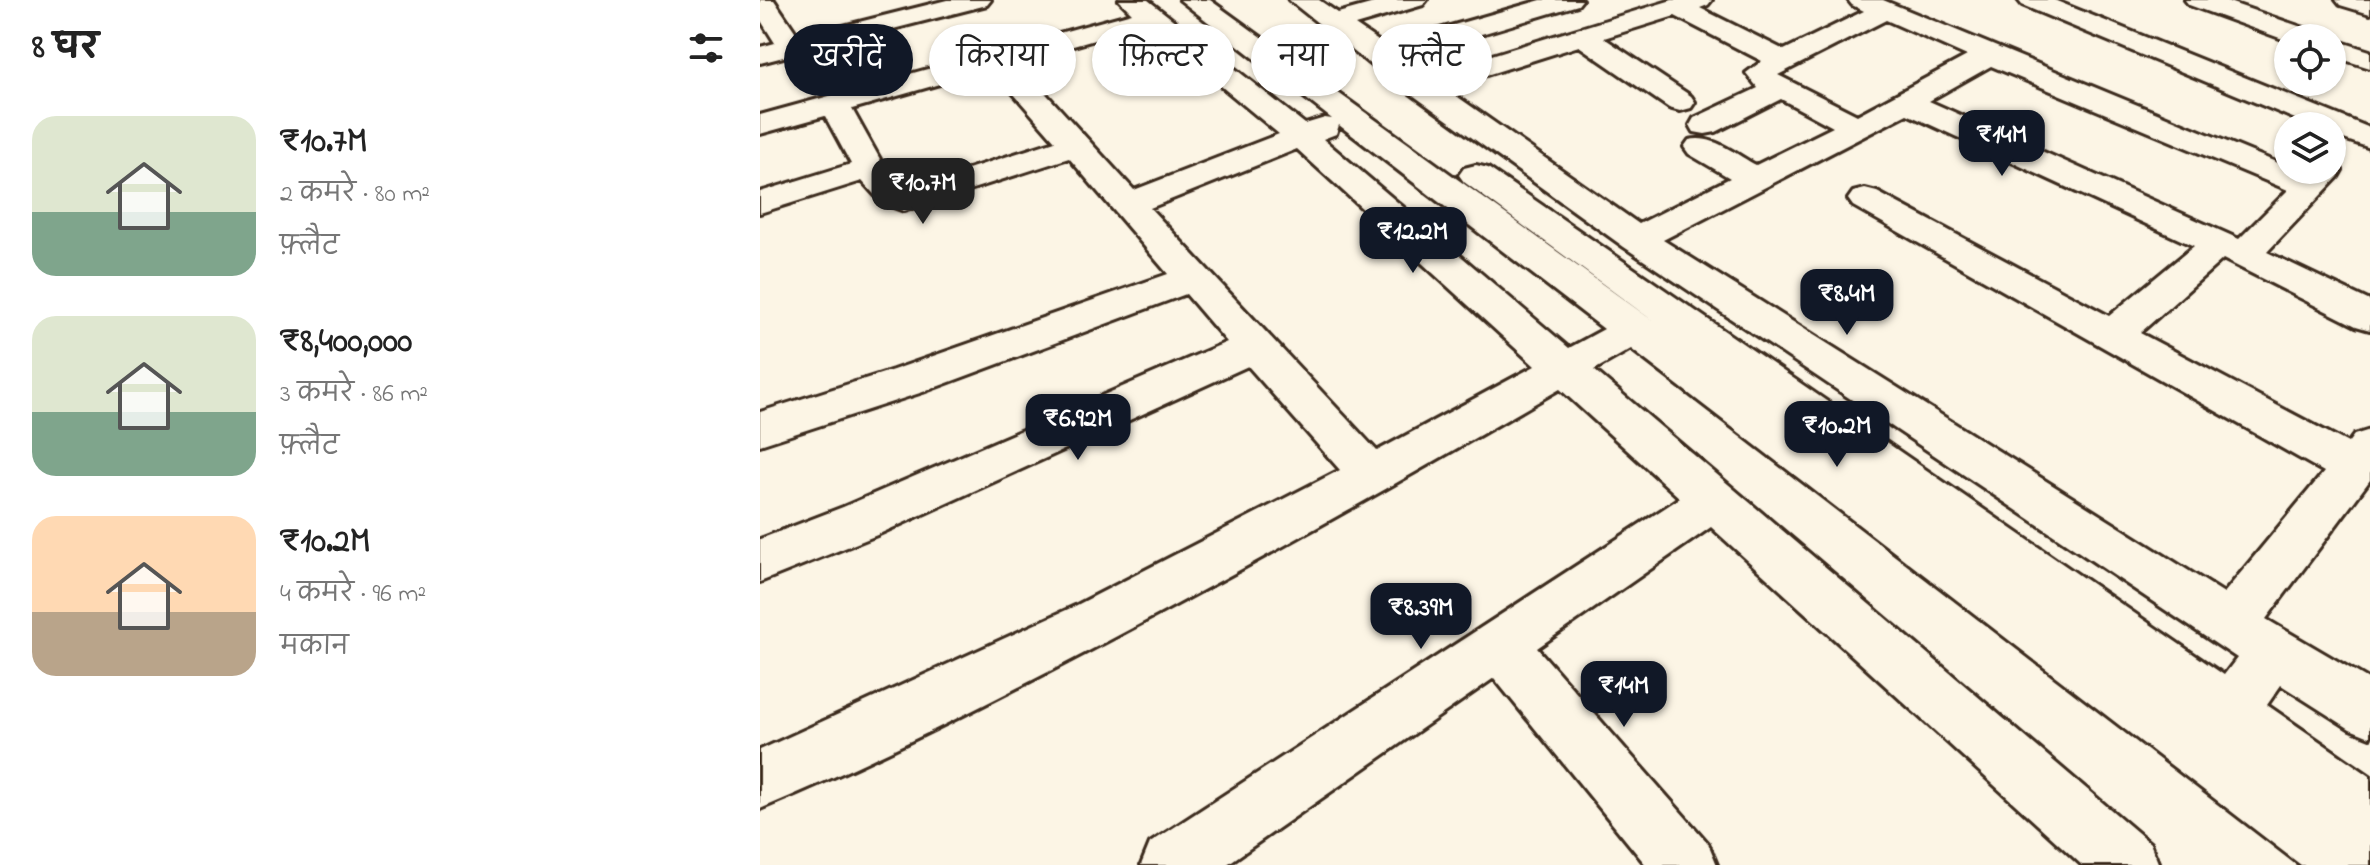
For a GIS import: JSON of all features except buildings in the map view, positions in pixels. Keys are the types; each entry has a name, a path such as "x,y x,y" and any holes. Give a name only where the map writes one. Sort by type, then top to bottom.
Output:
{"street":[{"path":"761,0 784,35"},
{"path":"874,24 945,4 978,0"},
{"path":"1313,15 1414,0"},
{"path":"1487,24 1569,0"},
{"path":"2031,0 2366,137 2346,154"},
{"path":"2198,0 2274,27"},
{"path":"2349,0 2370,6"},
{"path":"1492,64 1688,3 1857,127"},
{"path":"1754,178 1702,136 1873,3 1989,55 2274,157"},
{"path":"1076,32 1142,8 1301,136 2128,865"},
{"path":"1227,11 1633,330 1817,442 2230,712 2370,812"},
{"path":"1313,15 1372,53"},
{"path":"1582,36 1680,102"},
{"path":"760,55 784,49"},
{"path":"2346,52 2370,60"},
{"path":"1637,239 1906,102 1989,55"},
{"path":"760,125 929,78"},
{"path":"1032,96 1371,474"},
{"path":"1439,96 1637,239 2252,638 2370,710"},
{"path":"1906,102 2370,317"},
{"path":"834,104 871,168 894,198 904,201 925,197 1076,145"},
{"path":"1130,204 1301,136 1377,126 1817,442 2352,865"},
{"path":"760,203 871,168"},
{"path":"2112,335 2231,250 2310,184"},
{"path":"1865,199 2112,335 2362,457 2252,638 2230,712"},
{"path":"760,429 908,381 1194,278"},
{"path":"760,780 1006,669 1633,330"},
{"path":"760,561 860,521 1254,347"},
{"path":"1172,865 1713,501"},
{"path":"1500,645 1681,863"}]}
